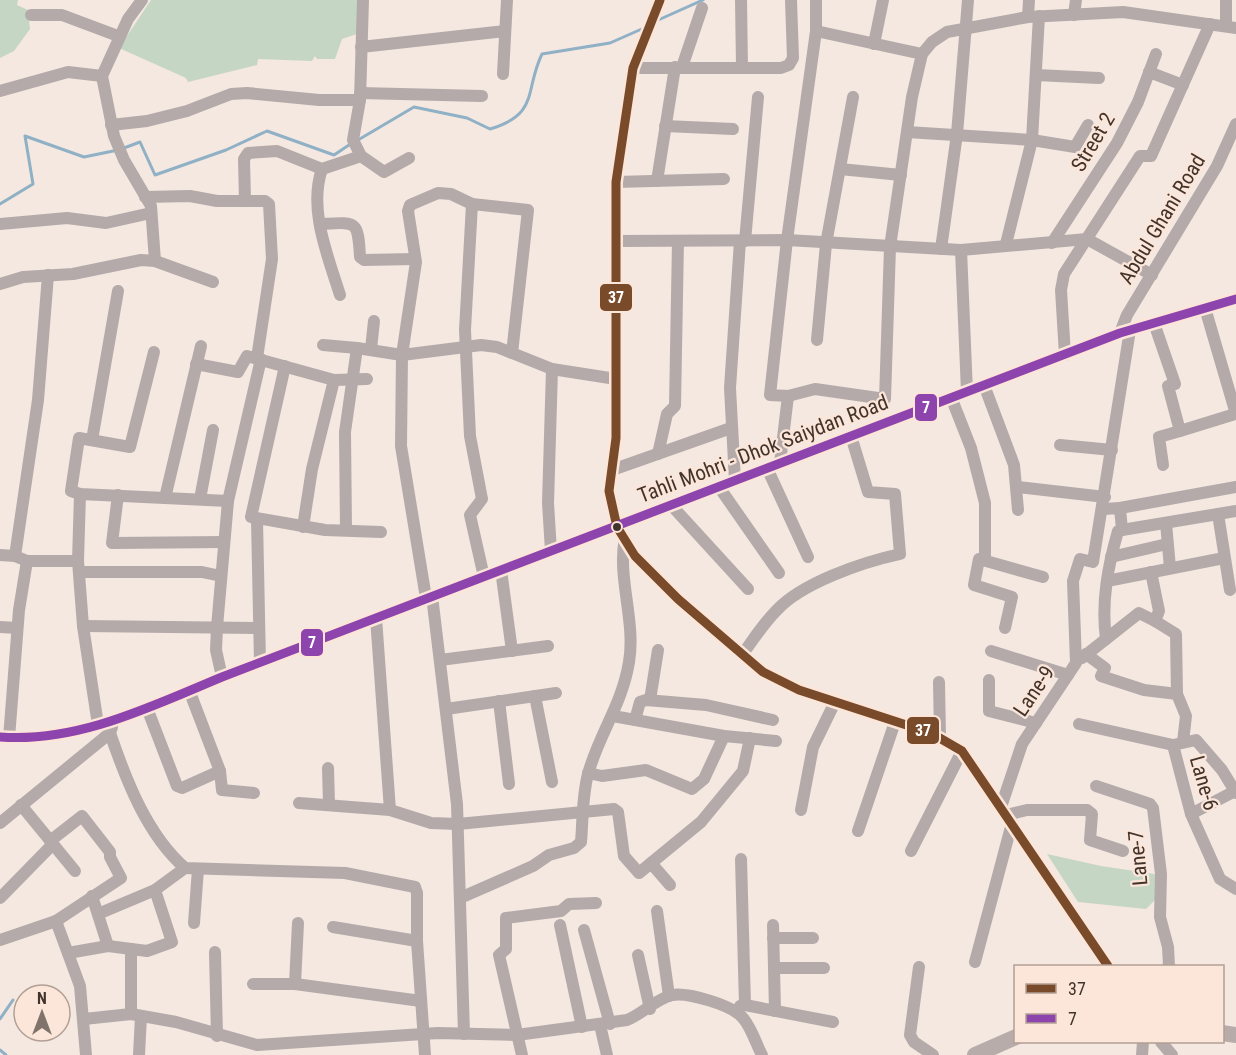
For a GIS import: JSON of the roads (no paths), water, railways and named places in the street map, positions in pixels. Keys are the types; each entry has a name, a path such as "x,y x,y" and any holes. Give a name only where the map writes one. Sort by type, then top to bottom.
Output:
{"main road":[{"path":"975,1055 1014,1038"}],"street":[{"path":"142,0 118,36 102,76 113,130 124,160 151,206 155,261"},
{"path":"357,148 363,0"},
{"path":"503,74 507,0"},
{"path":"660,0 633,68 616,182 616,438 609,491 617,527 635,556 661,582 763,672 798,690 940,737 962,751 1107,965"},
{"path":"741,0 742,67"},
{"path":"633,68 781,68 789,65 793,58 790,0"},
{"path":"816,0 816,31 787,240 770,395 788,396 815,389 885,399 890,247 907,132 922,54 932,42 947,32 1034,17 1123,12 1231,27 1226,0"},
{"path":"873,44 883,0"},
{"path":"940,249 957,134 968,0"},
{"path":"1006,244 1032,140 1036,75 1034,17 1029,0"},
{"path":"1074,15 1076,0"},
{"path":"657,181 665,126 678,67 702,8"},
{"path":"31,15 62,15 118,36"},
{"path":"1065,355 1061,290 1064,274 1140,156 1151,156 1210,24"},
{"path":"362,47 505,30"},
{"path":"816,31 922,54"},
{"name":"Street 2","path":"1052,243 1118,143 1156,54"},
{"path":"0,91 68,72 102,76"},
{"path":"1149,72 1183,85"},
{"path":"1036,75 1099,78"},
{"path":"113,130 187,111 231,94 247,93 320,100 360,96 482,96"},
{"path":"735,480 730,388 742,241 758,97"},
{"path":"817,340 826,244 854,97"},
{"name":"Abdul Ghani Road","path":"1080,559 1093,562 1112,450 1127,315 1217,166 1236,124"},
{"path":"907,132 1032,140 1075,147 1088,125"},
{"path":"665,126 733,129"},
{"path":"357,148 387,172 409,158"},
{"path":"339,295 324,250 318,203 319,178 322,169 357,148"},
{"path":"245,201 244,159 248,153 277,151 322,169"},
{"path":"840,169 901,175"},
{"path":"616,182 724,179"},
{"path":"464,1034 458,824 446,709 440,660 401,446 402,355 415,259 408,211 410,205 438,193 451,194 472,204 528,210 512,353"},
{"path":"145,196 190,196 217,201 265,201 270,209 272,260 259,358 228,501 216,650 222,677"},
{"path":"472,204 465,330 470,436 482,499 470,515 484,577"},
{"path":"0,224 68,218 106,224 151,213"},
{"path":"321,224 350,222 356,225 359,230 360,257 364,260 415,259"},
{"path":"617,241 787,240 961,250 1006,244 1052,243 1087,239 1152,274"},
{"path":"658,454 667,414 675,406 678,241"},
{"path":"961,250 967,392"},
{"path":"0,284 23,277 72,274 114,264 155,261 213,282"},
{"path":"15,556 38,400 48,275"},
{"path":"92,440 118,291"},
{"name":"Tahli Mohri - Dhok Saiydan Road","path":"5,737 34,737 98,725 112,727 147,708 222,677 984,385 1125,332 1236,299"},
{"path":"1163,465 1159,437 1236,414 1205,308"},
{"path":"371,350 374,321"},
{"path":"1154,323 1175,384 1168,386 1180,431"},
{"path":"323,345 402,355 467,345 497,347 552,369 616,379"},
{"path":"165,498 201,346"},
{"path":"346,530 345,432 357,348"},
{"path":"154,352 130,447 79,438 71,491 80,494 228,501"},
{"path":"196,364 238,372 247,356 334,380 367,379"},
{"path":"285,366 251,516 257,520 303,527 381,532"},
{"path":"551,551 548,503 552,369"},
{"path":"303,527 312,469 334,380"},
{"path":"984,385 1014,465 1018,488 1018,510"},
{"path":"780,463 788,396"},
{"path":"951,398 971,448 985,503 985,559"},
{"path":"612,470 731,428"},
{"path":"200,499 213,430"},
{"path":"742,654 776,611 801,589 874,560 900,554 895,494 868,492 851,436"},
{"path":"1060,445 1112,450"},
{"path":"767,468 808,557"},
{"path":"719,487 779,573"},
{"path":"1018,488 1104,503 1120,508 1236,488"},
{"path":"80,494 79,566 83,626 98,725"},
{"path":"118,495 112,543 224,542"},
{"path":"672,506 748,589"},
{"path":"1120,508 1122,530"},
{"path":"1106,639 1107,581 1110,557 1118,531 1236,511"},
{"path":"1218,514 1230,590"},
{"path":"257,520 260,663"},
{"path":"1166,523 1170,568"},
{"path":"460,898 525,870 549,855 574,848 581,842 581,814 588,773 622,697 630,659 628,600 622,552 625,538"},
{"path":"1110,557 1167,544"},
{"path":"0,555 15,556 27,561 79,566 202,572 221,576"},
{"path":"1107,581 1224,558"},
{"path":"1005,628 1012,597 974,585 980,559 1043,577"},
{"name":"Lane-9","path":"975,962 1022,744 1076,663 1073,581 1080,559"},
{"path":"5,737 27,561"},
{"path":"501,570 512,651"},
{"path":"1076,663 1139,613 1155,621 1159,611 1151,572"},
{"path":"376,618 390,810"},
{"name":"Lane-6","path":"1155,621 1176,634 1177,694 1186,716 1178,743 1191,814 1220,879 1236,889"},
{"path":"83,626 259,628"},
{"path":"0,627 17,628"},
{"path":"440,660 548,646"},
{"path":"650,700 658,650"},
{"path":"991,651 1068,675"},
{"path":"1086,654 1105,668 1101,676 1144,690 1177,694"},
{"path":"989,680 989,711 1036,723"},
{"path":"939,682 940,737"},
{"path":"189,690 220,771 222,790 254,793"},
{"path":"446,709 556,693"},
{"path":"535,696 552,782"},
{"path":"635,720 640,702 650,700 706,705 774,720"},
{"path":"499,701 509,784"},
{"path":"801,810 813,747 835,702"},
{"path":"147,708 177,786 182,788 220,771"},
{"path":"613,716 724,736 776,741"},
{"path":"858,831 895,722"},
{"path":"1079,724 1178,743 1196,740 1222,770 1235,790 1191,814"},
{"path":"0,824 112,727 129,789 166,850 185,868 345,873 411,885 417,893 417,941 424,1055"},
{"path":"588,773 602,776 646,770 692,789 704,779 724,736"},
{"path":"299,803 390,810 431,823 458,824 581,814 614,809 618,812 624,856 639,873 701,822 746,763 750,738"},
{"path":"910,850 962,751"},
{"path":"328,768 329,804"},
{"name":"Lane-7","path":"1096,786 1150,804 1153,808 1161,874 1160,918 1168,947 1169,965"},
{"path":"21,805 75,871"},
{"path":"1006,815 1027,810 1087,810 1092,814 1088,837 1090,840 1123,851"},
{"path":"0,898 52,843 82,816 110,852 110,857 122,878 56,921 0,940"},
{"path":"741,859 745,1005"},
{"path":"651,863 670,885"},
{"path":"98,914 155,890 185,868"},
{"path":"194,923 198,869"},
{"path":"68,953 108,946 147,951 172,942 155,890"},
{"path":"92,896 108,946"},
{"path":"522,1055 499,954 506,949 507,918 561,911 569,904 596,903"},
{"path":"657,911 669,996"},
{"path":"56,921 80,986 86,1055"},
{"path":"294,984 298,923"},
{"path":"560,925 582,1027"},
{"path":"773,925 775,1011"},
{"path":"333,927 417,941"},
{"path":"584,930 605,1024 607,1055"},
{"path":"773,938 813,938"},
{"path":"131,949 139,1055"},
{"path":"215,952 217,1036"},
{"path":"638,955 650,1009"},
{"path":"919,966 910,1035 914,1042 933,1055"},
{"path":"774,968 824,968"},
{"path":"253,984 294,984 421,1000"},
{"path":"84,1019 136,1015 176,1022 257,1050 424,1034 517,1035 605,1024 641,1015 669,996 684,994 697,996 742,1017 762,1055"},
{"path":"730,1010 745,1005 833,1022"},
{"path":"1163,1043 1172,1055"}],"waterway":[{"path":"656,21 703,0"},
{"path":"358,140 414,107 467,118 490,129 506,123 524,108 542,54 610,43 644,28"},
{"path":"124,148 140,142 155,175 226,150 267,131 334,155 352,143"},
{"path":"0,204 33,184 25,136 84,157 118,150"},
{"path":"0,1019 12,1001"},
{"path":"0,1050 6,1055"}]}
